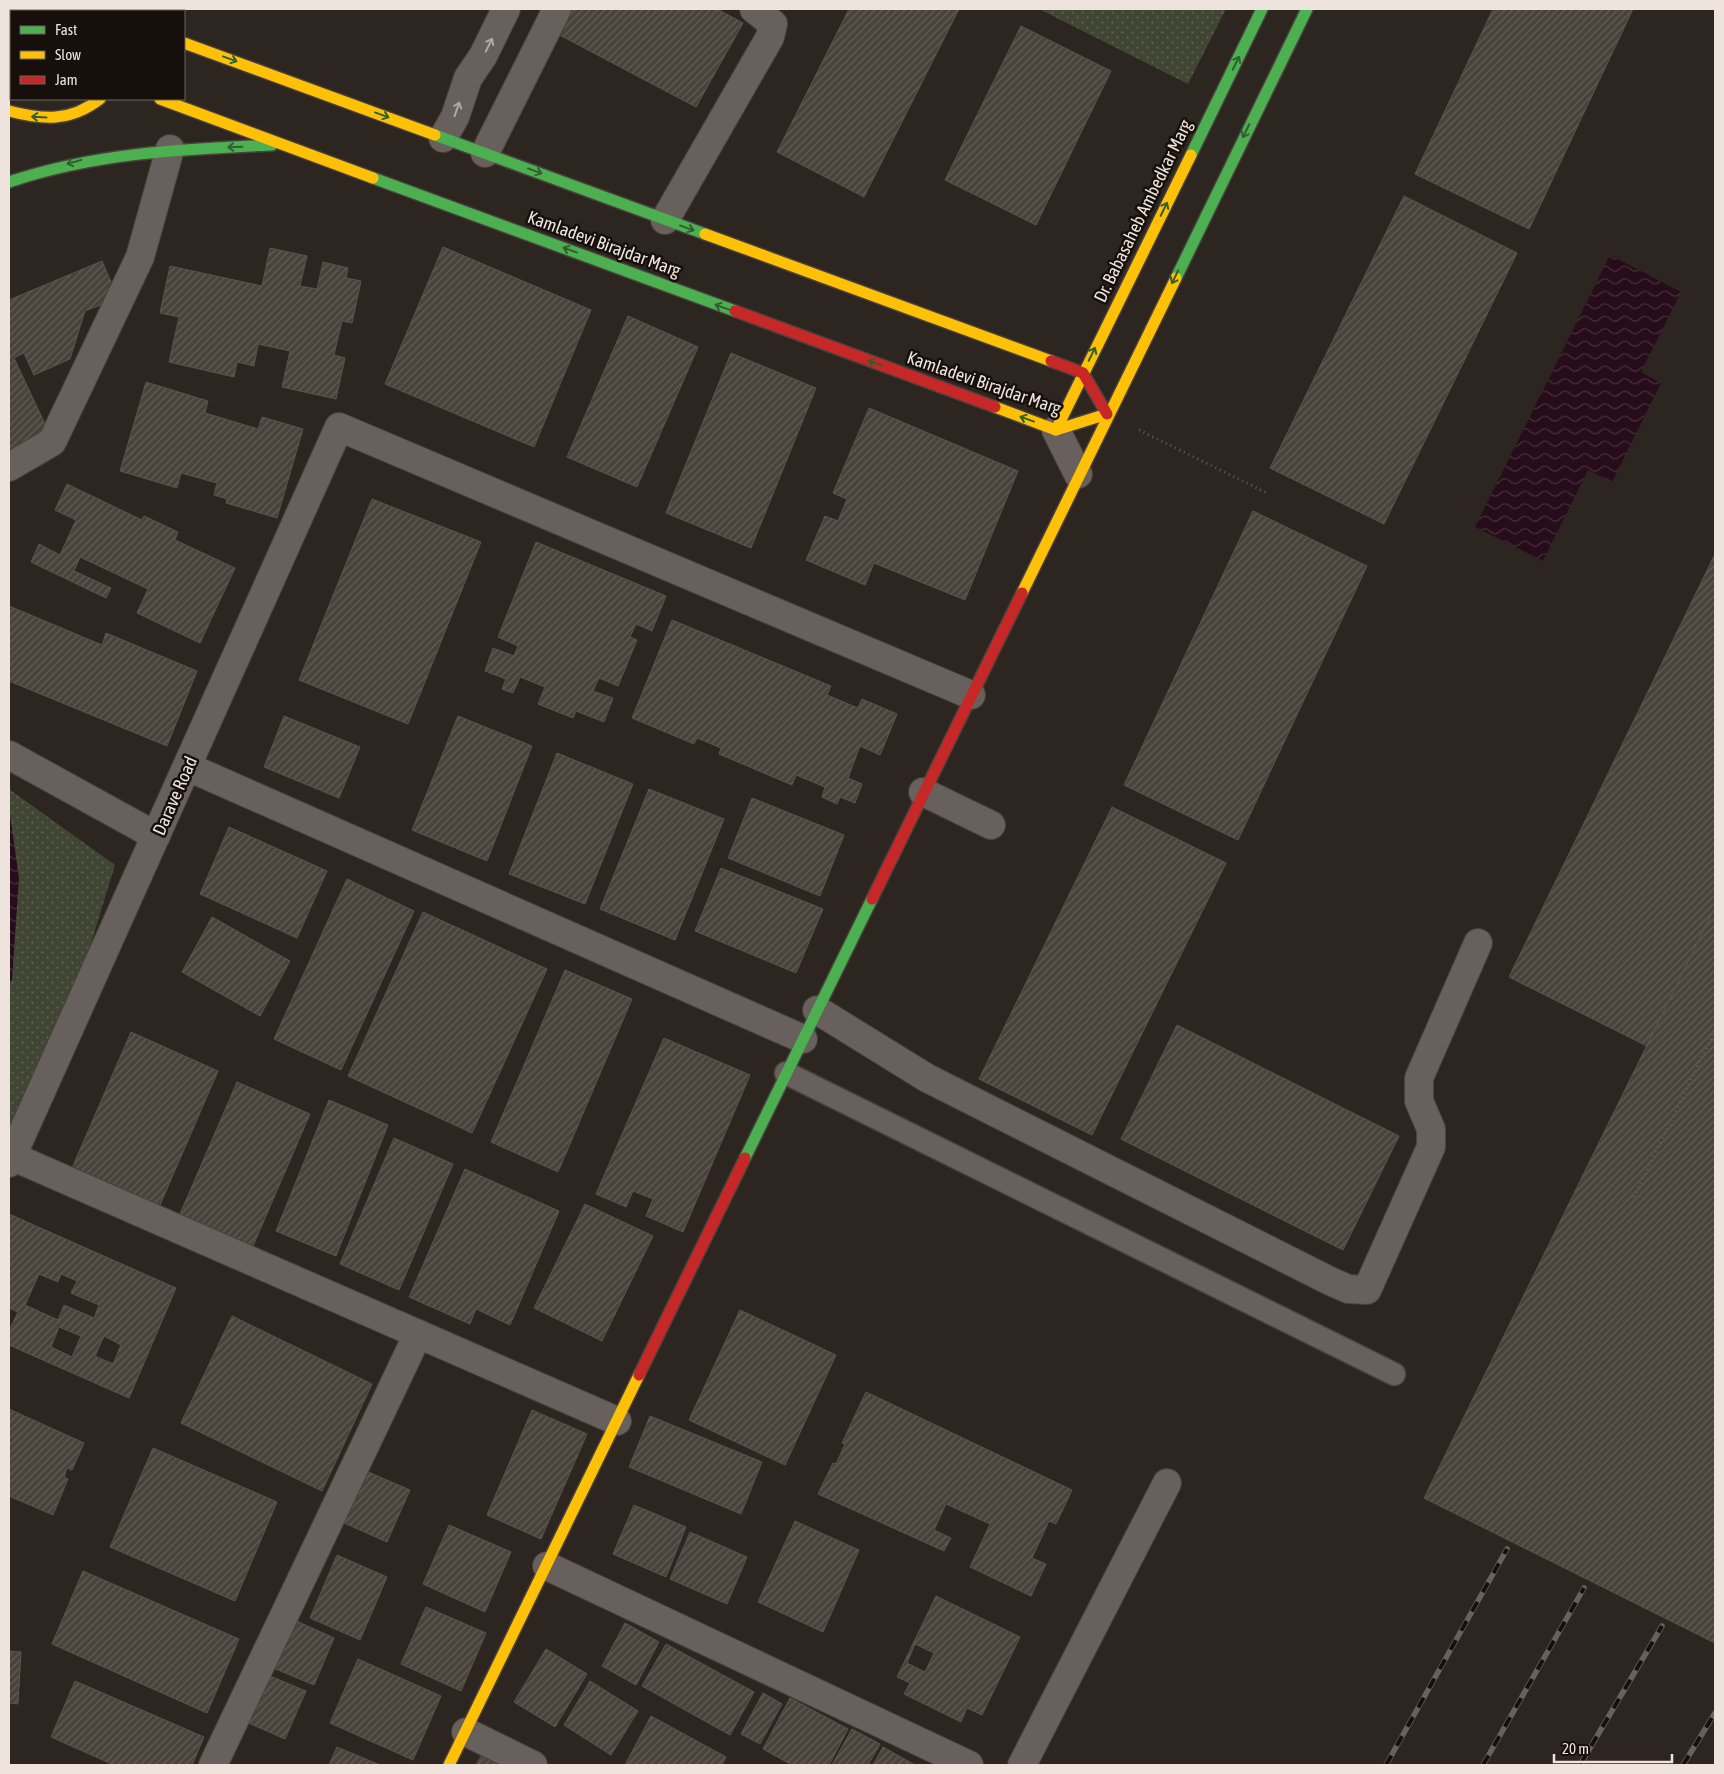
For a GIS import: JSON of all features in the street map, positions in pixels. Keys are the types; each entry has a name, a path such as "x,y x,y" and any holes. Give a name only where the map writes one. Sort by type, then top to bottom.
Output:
{"street":[{"path":"443,138 454,117 468,78 483,56 506,9"},
{"path":"485,153 557,9"},
{"path":"665,220 770,36 773,24 754,9"},
{"name":"Dr. Babasaheb Ambedkar Marg","path":"1056,430 1262,9"},
{"path":"450,1765 1306,9"},
{"path":"185,42 1083,373 1107,414"},
{"path":"9,111 36,118 67,116 99,100"},
{"name":"Kamladevi Birajdar Marg","path":"163,100 1056,430 1107,414"},
{"path":"9,182 89,158 170,149 284,144"},
{"path":"9,467 52,442 140,257 170,149"},
{"name":"Darave Road","path":"10,1158 339,428 970,695"},
{"path":"1056,430 1078,474"},
{"path":"9,755 156,836"},
{"path":"188,766 803,1039"},
{"path":"923,792 991,825"},
{"path":"817,1010 936,1083 1330,1282 1348,1289 1366,1290 1431,1147 1430,1128 1419,1101 1419,1078 1478,943"},
{"path":"10,1158 617,1421"},
{"path":"213,1765 418,1334"},
{"path":"1022,1765 1167,1482"},
{"path":"547,1566 969,1765"},
{"path":"466,1732 533,1765"}],"lane":[{"path":"786,1073 1394,1374"}],"path":[{"path":"1107,414 1269,494"},
{"path":"1634,1197 1715,1030"}],"green space":[{"path":"1039,9 1226,9 1188,84"},
{"path":"9,789 115,865 54,1064 9,1140 9,983 12,980"}],"water":[{"path":"9,9 98,9 10,10 10,72"},
{"path":"1610,255 1681,292 1641,372 1661,383 1612,482 1588,470 1543,561 1475,527"},
{"path":"9,808 19,878 12,980 9,983"}],"building":[{"path":"564,9 717,9 743,23 696,107 552,31"},
{"path":"849,9 959,9 864,197 777,152"},
{"path":"1493,9 1633,9 1529,229 1415,174"},
{"path":"1021,26 1111,71 1036,225 945,180"},
{"path":"1404,196 1517,253 1384,524 1270,468"},
{"path":"443,247 591,310 534,447 385,384"},
{"path":"270,248 307,256 300,286 317,289 323,262 348,268 346,278 361,281 352,323 342,321 334,355 345,358 336,399 282,387 290,351 258,344 254,366 237,362 234,377 169,362 179,317 160,313 170,266 262,286"},
{"path":"102,261 118,298 85,311 70,359 34,375 24,353 14,358 52,439 9,460 9,300"},
{"path":"628,316 698,347 637,487 567,457"},
{"path":"731,353 816,388 751,548 666,513"},
{"path":"146,382 208,401 205,413 258,429 262,417 303,429 277,518 226,503 227,499 214,495 217,483 181,473 177,488 120,471"},
{"path":"869,408 1018,471 965,600 874,563 865,585 806,560 825,516 838,521 847,499 833,493"},
{"path":"67,484 142,520 144,516 178,532 175,540 235,568 200,643 137,613 148,589 80,557 74,571 111,588 106,598 31,562 39,544 60,555 76,520 55,510"},
{"path":"372,499 481,542 408,724 299,680"},
{"path":"1253,511 1367,566 1238,840 1124,785"},
{"path":"536,542 666,596 652,631 636,624 630,637 637,640 618,686 599,678 593,691 613,698 604,722 576,711 573,718 538,704 545,687 520,677 513,693 502,689 506,679 485,671 493,648 514,656 518,646 498,637"},
{"path":"1715,554 1715,907 1647,1046 1509,977"},
{"path":"9,606 102,645 106,633 197,671 167,746 9,681"},
{"path":"672,620 831,686 827,695 858,708 862,699 897,714 880,755 860,746 848,778 862,784 855,803 840,797 837,804 822,797 825,787 796,775 792,785 719,754 721,748 697,738 694,744 632,718"},
{"path":"284,716 360,747 339,798 264,767"},
{"path":"458,716 532,746 487,861 412,830"},
{"path":"557,753 633,784 585,904 509,874"},
{"path":"649,789 724,819 675,940 600,909"},
{"path":"752,798 844,835 820,896 728,858"},
{"path":"1112,807 1226,863 1092,1135 979,1079"},
{"path":"229,827 327,871 297,938 200,894"},
{"path":"721,868 823,909 796,973 695,931"},
{"path":"347,879 414,911 341,1070 274,1039"},
{"path":"1715,907 1715,1643 1424,1498"},
{"path":"423,912 547,969 472,1133 348,1076"},
{"path":"212,917 290,961 260,1016 182,972"},
{"path":"565,970 632,999 558,1172 491,1142"},
{"path":"1177,1025 1399,1136 1343,1250 1121,1139"},
{"path":"131,1032 218,1071 160,1205 72,1168"},
{"path":"664,1038 750,1075 683,1232 646,1216 653,1199 633,1191 626,1207 596,1194"},
{"path":"237,1082 310,1114 253,1246 180,1214"},
{"path":"329,1100 388,1125 336,1256 276,1231"},
{"path":"394,1138 453,1164 399,1290 340,1264"},
{"path":"465,1169 559,1211 510,1325 476,1309 470,1324 409,1297"},
{"path":"585,1204 653,1236 602,1341 534,1308"},
{"path":"9,1214 176,1288 129,1398 9,1345 9,1331 18,1312 9,1308","holes":["39,1274 58,1282 61,1274 77,1281 71,1293 99,1305 94,1318 64,1305 58,1320 25,1305","59,1327 81,1336 72,1357 51,1347","104,1336 121,1345 113,1364 95,1356"]},
{"path":"740,1310 836,1355 785,1465 689,1420"},
{"path":"232,1316 372,1384 322,1491 181,1423"},
{"path":"866,1392 1072,1490 1056,1524 1049,1521 1032,1558 1046,1564 1031,1596 970,1567 990,1524 946,1504 934,1530 951,1538 944,1551 818,1494 833,1463 836,1464 845,1444 842,1443"},
{"path":"9,1409 84,1443 72,1470 67,1468 64,1477 68,1479 53,1515 9,1496"},
{"path":"532,1410 587,1434 541,1539 487,1515"},
{"path":"650,1416 762,1462 741,1514 629,1467"},
{"path":"153,1448 277,1502 235,1601 110,1547"},
{"path":"366,1471 410,1490 387,1542 344,1523"},
{"path":"634,1505 686,1527 666,1577 613,1554"},
{"path":"795,1521 859,1550 823,1632 758,1602"},
{"path":"449,1525 511,1552 485,1612 423,1584"},
{"path":"690,1532 747,1557 727,1604 670,1579"},
{"path":"337,1555 387,1577 360,1640 310,1618"},
{"path":"83,1571 239,1639 207,1713 52,1644"},
{"path":"936,1596 1020,1637 982,1715 967,1708 961,1722 904,1694 910,1683 897,1677","holes":["915,1644 934,1653 925,1672 907,1663"]},
{"path":"426,1607 486,1633 461,1691 401,1664"},
{"path":"292,1619 334,1638 314,1685 271,1667"},
{"path":"625,1623 659,1642 636,1685 602,1666"},
{"path":"666,1644 754,1692 730,1735 642,1686"},
{"path":"546,1649 587,1674 555,1727 514,1702"},
{"path":"9,1651 21,1652 18,1704 9,1703"},
{"path":"358,1659 441,1696 413,1760 330,1723"},
{"path":"265,1674 306,1691 285,1739 244,1721"},
{"path":"75,1681 204,1737 192,1765 114,1765 51,1737"},
{"path":"590,1681 638,1711 611,1755 564,1725"},
{"path":"763,1693 782,1704 760,1744 741,1734"},
{"path":"790,1698 848,1729 829,1765 792,1765 763,1749"},
{"path":"651,1716 726,1757 722,1765 625,1765"},
{"path":"852,1729 880,1744 868,1765 832,1765"},
{"path":"337,1747 380,1765 329,1765"},
{"path":"883,1747 915,1765 873,1765"},
{"path":"483,1753 505,1765 476,1765"}],"railway":[{"path":"1386,1765 1507,1549"},
{"path":"1483,1765 1584,1588"},
{"path":"1580,1765 1662,1626"},
{"path":"1683,1765 1715,1713"}],"traffic: fast":[{"path":"1191,155 1262,9"},
{"path":"1176,278 1307,9"},
{"path":"435,135 705,234"},
{"path":"9,182 41,172 139,154 205,148 272,145"},
{"path":"373,178 735,311"},
{"path":"745,1158 872,899"}],"traffic: slow":[{"path":"185,43 435,135"},
{"path":"9,111 33,116 56,117 78,112 98,100"},
{"path":"163,100 373,178"},
{"path":"1056,430 1191,155"},
{"path":"705,234 1051,361"},
{"path":"1022,593 1176,278"},
{"path":"995,407 1056,430 1107,414"},
{"path":"449,1765 639,1375"}],"traffic: jam":[{"path":"735,311 995,407"},
{"path":"1051,361 1083,373 1107,414"},
{"path":"872,899 1022,593"},
{"path":"639,1375 745,1158"}]}
